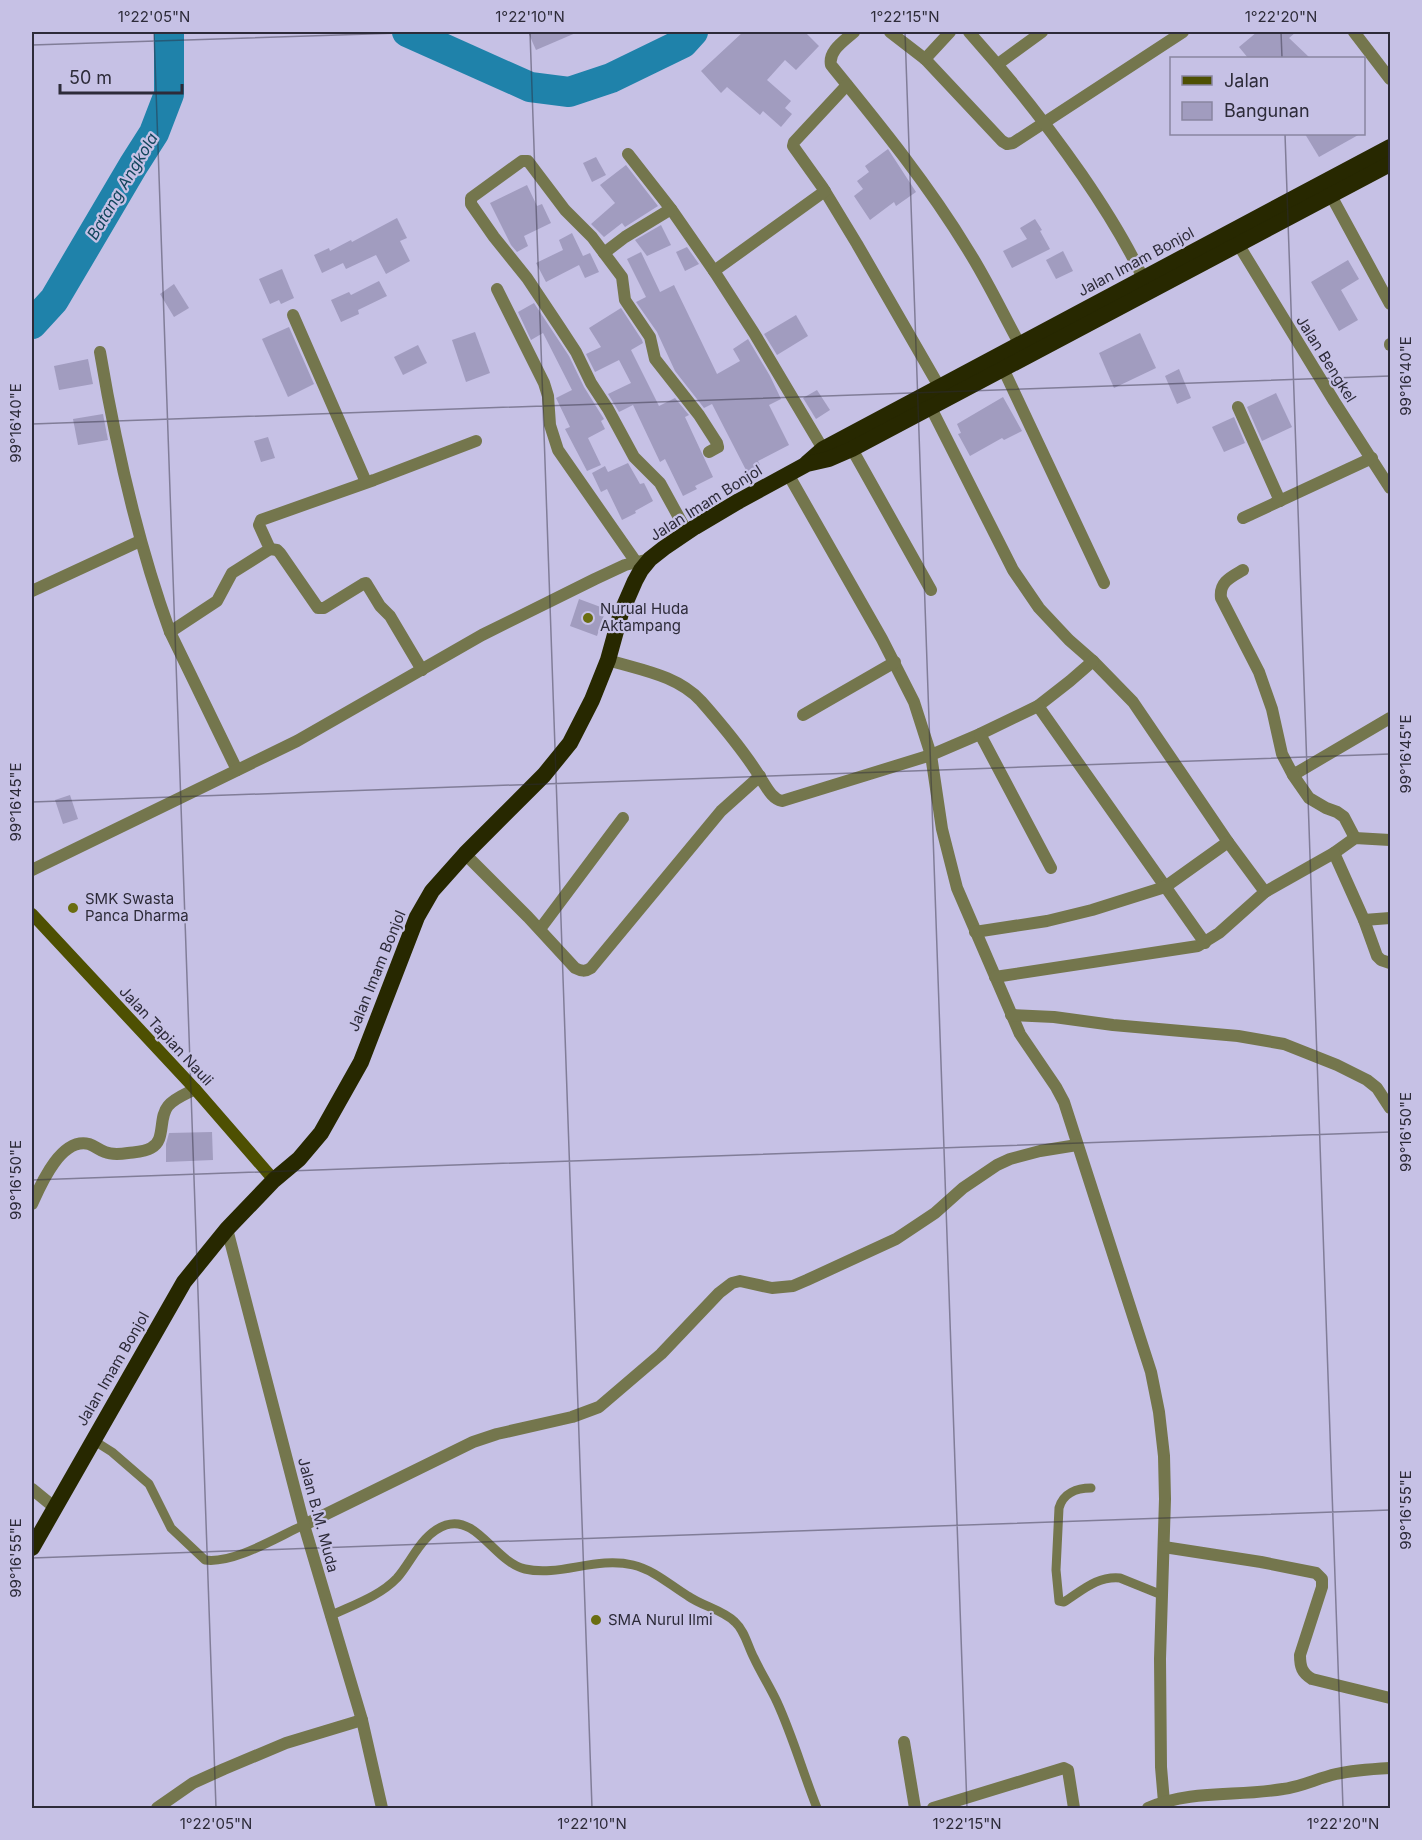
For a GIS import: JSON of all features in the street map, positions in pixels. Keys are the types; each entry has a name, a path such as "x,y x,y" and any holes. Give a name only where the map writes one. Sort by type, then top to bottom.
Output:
{"highway":[{"name":"Jalan Imam Bonjol","path":"32,1548 184,1282 227,1229 274,1180 299,1159 321,1133 361,1062 417,917 432,891 465,854 544,775 570,743 592,700 608,660 621,613 643,560 788,474 1235,239 1390,154"},
{"name":"Jalan Imam Bonjol","path":"928,402 940,388 1000,362 1019,343 1146,286"}],"main road":[{"name":"Jalan Tapian Nauli","path":"32,914 195,1089 274,1180"}],"street":[{"path":"854,32 833,52 830,59 831,65 925,186 968,250 1019,343"},
{"path":"890,32 925,59 1005,143 1013,143 1179,33"},
{"path":"925,59 950,32"},
{"path":"969,32 1045,121 1115,223 1146,286"},
{"path":"998,64 1042,32"},
{"path":"1354,32 1390,79"},
{"path":"848,85 794,144 795,151 825,191 940,388"},
{"path":"627,154 714,271 826,454"},
{"path":"687,532 660,483 634,457 576,351 527,278 494,237 470,200 522,161 527,160 565,210 592,237 621,277 625,300 650,338 655,359 699,415 717,443 717,447 709,452"},
{"path":"1328,189 1390,304"},
{"path":"714,271 825,191"},
{"path":"604,253 670,209"},
{"name":"Jalan Bengkel","path":"1235,239 1390,488"},
{"path":"32,870 297,741 502,625 595,579 643,560 558,450 550,425 548,396 544,383 497,289"},
{"path":"293,315 366,482"},
{"path":"100,352 112,423 140,541 170,632 237,770"},
{"path":"1000,362 1104,583"},
{"path":"928,402 1012,570 1039,608 1134,702 1228,842 1265,892"},
{"path":"1238,407 1280,501"},
{"path":"270,549 259,525 261,520 476,441"},
{"path":"848,443 931,590"},
{"path":"1243,518 1372,458"},
{"path":"788,474 895,662 914,702 931,755 942,829 957,888 1020,1035 1064,1102 1151,1372 1164,1456 1160,1659 1161,1767 1164,1802"},
{"path":"32,591 140,541"},
{"path":"170,632 217,601 232,573 270,549 277,550 318,608 324,608 366,583 380,606 390,616 422,670"},
{"path":"1243,570 1222,584 1221,598 1259,672 1272,709 1282,754 1309,798 1344,817 1355,838"},
{"path":"608,660 670,679 682,685 699,699 752,762 774,798 782,801 931,755 980,734 1038,706 1093,661"},
{"path":"803,715 895,662"},
{"path":"1038,706 1205,943"},
{"path":"1293,775 1390,718"},
{"path":"980,734 1051,868"},
{"path":"465,854 540,929 575,968 583,971 591,968 721,811 760,776"},
{"path":"540,929 622,818"},
{"path":"995,977 1190,948 1205,943 1220,933 1265,892 1334,853 1355,838 1390,840"},
{"path":"975,932 1047,921 1092,910 1165,887 1228,842"},
{"path":"1334,853 1364,920 1377,956 1390,963"},
{"path":"1364,920 1390,918"},
{"path":"1011,1015 1054,1017 1113,1025 1239,1036 1284,1044 1337,1065 1367,1080 1377,1088 1390,1108"},
{"path":"32,1204 49,1170 58,1157 69,1148 75,1144 85,1143 112,1154 151,1149 158,1142 166,1108 177,1098 195,1089"},
{"path":"304,1525 473,1442 572,1417 599,1407 661,1354 732,1283 740,1281 772,1288 793,1286 896,1239 935,1213 963,1188 1003,1162 1020,1155 1077,1146"},
{"name":"Jalan B.M. Muda","path":"227,1229 304,1525 362,1720 382,1809"},
{"path":"32,1489 54,1507"},
{"path":"1164,1547 1316,1573 1322,1579 1322,1587 1300,1655 1302,1671 1312,1679 1390,1698"},
{"path":"157,1809 193,1783 224,1769 286,1743 362,1720"},
{"path":"904,1742 915,1809"},
{"path":"933,1809 1064,1768 1068,1770 1074,1809"},
{"path":"1148,1809 1164,1802 1207,1794 1286,1789 1337,1774 1364,1769 1390,1768"}],"lane":[{"path":"93,1440 112,1452 149,1484 171,1528 205,1560 226,1558 247,1551 304,1525"},
{"path":"1091,1488 1068,1494 1060,1501 1056,1570 1059,1601 1064,1602 1097,1580 1113,1578 1120,1578 1162,1595"},
{"path":"330,1616 388,1586 397,1578 428,1537 436,1530 452,1524 470,1528 492,1549 512,1564 524,1569 550,1571 582,1564 612,1562 633,1565 654,1573 690,1598 737,1624 742,1631 777,1701 817,1809"}],"building":[{"path":"528,32 578,32 536,50"},
{"path":"743,32 805,32 819,46 796,70 785,60 767,80 791,101 785,108 792,114 781,127 763,111 760,115 727,87 721,93 701,71"},
{"path":"1257,32 1296,32 1289,38 1309,57 1247,57 1239,47"},
{"path":"1306,135 1358,135 1319,157"},
{"path":"888,149 916,192 896,206 894,202 870,220 854,196 863,189 857,181 869,172 865,166"},
{"path":"596,157 606,175 592,182 583,163"},
{"path":"626,165 658,206 625,227 622,223 604,237 591,224 615,203 600,185"},
{"path":"527,185 537,206 542,204 551,223 524,236 528,246 517,252 511,245 490,203"},
{"path":"397,218 407,238 400,241 410,261 386,274 376,255 346,269 343,263 322,273 314,255 329,248 330,251 351,240 352,242"},
{"path":"1035,219 1050,249 1012,268 1003,251 1027,239 1020,228"},
{"path":"661,225 671,245 647,256 635,240"},
{"path":"572,233 583,256 590,253 599,272 585,278 579,265 546,282 536,263 563,250 559,240"},
{"path":"687,247 699,264 685,271 676,252"},
{"path":"1063,251 1073,271 1056,279 1046,260"},
{"path":"641,252 660,292 674,285 717,374 740,361 733,349 748,339 770,376 781,399 769,405 789,445 758,461 760,465 747,472 712,404 704,408 675,371 657,332 636,302 646,297 627,259"},
{"path":"1348,260 1359,279 1341,290 1358,320 1339,331 1311,282"},
{"path":"282,269 294,298 281,304 279,300 270,304 259,279"},
{"path":"379,281 387,296 358,310 359,314 341,322 331,300 349,292 351,295"},
{"path":"174,284 189,308 174,317 160,294"},
{"path":"534,303 569,356 584,387 604,419 601,421 605,429 588,438 601,465 587,471 565,429 570,427 556,398 572,390 543,333 531,340 518,312"},
{"path":"621,308 642,340 643,343 631,350 659,406 675,398 689,415 685,417 713,477 695,486 697,489 683,496 665,459 660,462 633,405 619,412 608,394 631,383 619,360 595,372 586,354 601,347 589,328"},
{"path":"796,315 808,336 777,355 764,334"},
{"path":"289,327 314,384 288,397 262,339"},
{"path":"475,332 490,373 466,382 452,340"},
{"path":"1140,333 1156,368 1114,388 1099,353"},
{"path":"418,345 427,363 403,375 394,357"},
{"path":"88,359 93,384 59,390 54,366"},
{"path":"1179,369 1191,398 1177,404 1165,376"},
{"path":"817,390 830,410 816,419 803,398"},
{"path":"1276,393 1292,427 1262,441 1247,407"},
{"path":"1003,397 1022,431 1004,440 1002,438 970,456 958,434 961,433 957,424"},
{"path":"103,414 108,440 78,445 73,419"},
{"path":"1234,417 1245,443 1224,452 1212,427"},
{"path":"268,437 275,458 261,462 254,441"},
{"path":"628,463 640,484 644,483 653,501 622,520 607,489 601,492 592,473 605,466 608,472"},
{"name":"Nurual Huda Aktampang","path":"579,599 606,609 597,636 570,626"},
{"path":"70,795 78,819 63,824 55,800"},
{"path":"212,1132 213,1160 166,1162 166,1144 169,1133"}],"waterway":[{"name":"Batang Angkola","path":"32,324 54,300 154,133 169,94 169,32"},
{"name":"Batang Angkola","path":"407,32 530,87 569,92 611,78 683,43 693,32"}],"place":[{"name":"Nurual Huda Aktampang","path":"588,618"},
{"name":"SMK Swasta Panca Dharma","path":"73,908"},
{"name":"SMA Nurul Ilmi","path":"596,1620"}]}
